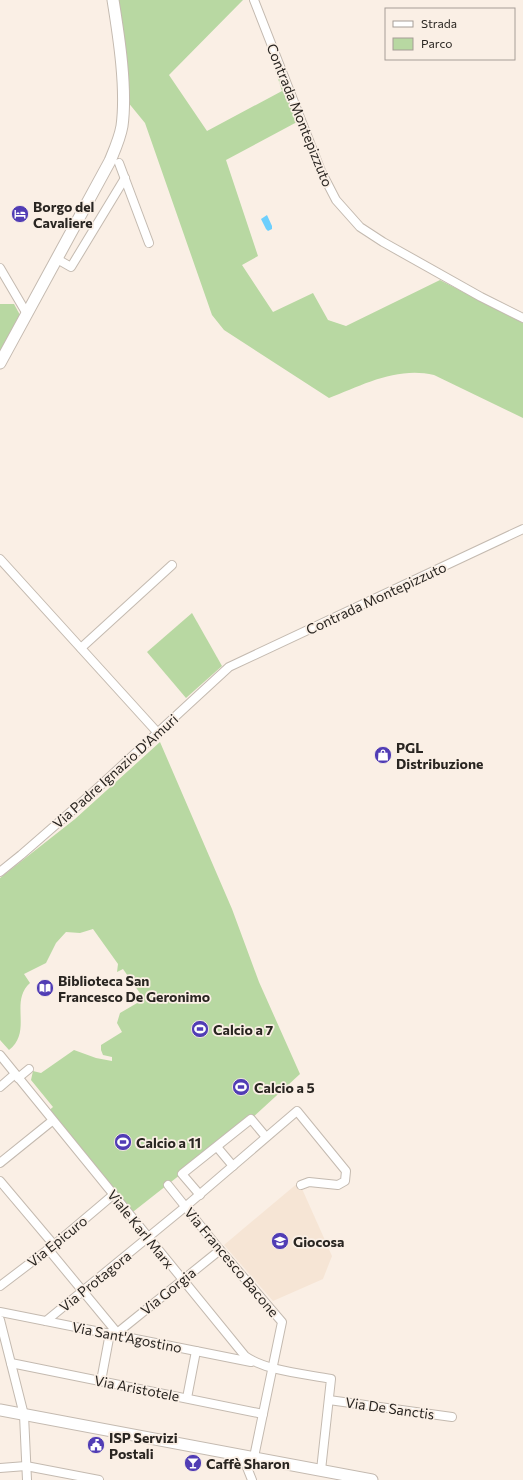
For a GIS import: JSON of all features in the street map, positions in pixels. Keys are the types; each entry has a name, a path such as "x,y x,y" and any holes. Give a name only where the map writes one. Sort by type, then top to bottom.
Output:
{"street":[{"path":"0,363 110,161 118,143 122,126 123,83 113,0"},
{"name":"Contrada Montepizzuto","path":"254,0 321,171 336,200 360,227 383,242 481,297 523,318"},
{"path":"119,163 149,243"},
{"path":"57,259 71,267 125,178"},
{"path":"0,268 27,314"},
{"name":"Contrada Montepizzuto","path":"229,667 523,529"},
{"path":"0,559 157,732"},
{"path":"81,648 172,565"},
{"name":"Via Padre Ignazio D'Amuri","path":"0,872 22,855 229,667"},
{"name":"Viale Karl Marx","path":"0,1055 245,1356 254,1362 273,1368 331,1379 329,1400"},
{"path":"0,1087 29,1068"},
{"name":"Via Protagora","path":"46,1321 200,1195 297,1111 346,1171 345,1181 338,1185 309,1182 301,1185"},
{"path":"200,1195 182,1174 251,1119 266,1137"},
{"path":"0,1163 52,1120"},
{"path":"216,1147 233,1166"},
{"path":"0,1181 115,1333 101,1381"},
{"name":"Via Francesco Bacone","path":"168,1185 220,1250 282,1322 273,1368"},
{"name":"Via Epicuro","path":"0,1286 51,1247 113,1195"},
{"name":"Via Gorgia","path":"115,1333 220,1250"},
{"name":"Via Sant'Agostino","path":"0,1312 115,1333 254,1362"},
{"path":"0,1320 24,1415 27,1480"},
{"path":"187,1398 196,1351"},
{"name":"Via Aristotele","path":"11,1363 263,1414"},
{"path":"254,1457 273,1368"},
{"path":"321,1470 329,1400"},
{"name":"Via De Sanctis","path":"329,1400 452,1417"},
{"path":"0,1410 372,1480"},
{"path":"242,1455 252,1480"},
{"path":"0,1468 26,1466 93,1479"}],"shaded area":[{"path":"299,1182 332,1256 323,1279 273,1301 224,1245"}],"green space":[{"path":"114,0 243,0 169,75 207,131 282,91 271,57 297,122 226,160 258,256 242,265 273,312 313,293 328,320 346,326 440,280 523,323 523,418 434,375 421,373 407,373 380,378 329,398 224,330 212,315 145,123 127,101"},
{"path":"0,304 14,304 20,315 0,355"},
{"path":"192,613 222,666 186,698 147,652"},
{"path":"160,742 232,909 259,982 300,1074 251,1119 129,1215 46,1113 53,1107 31,1080 33,1071 41,1073 74,1050 96,1058 112,1061 112,1057 103,1055 101,1045 122,1032 117,1023 120,1013 144,999 123,969 117,972 118,964 93,929 80,933 66,932 56,943 46,963 24,974 30,983 24,991 21,999 21,1025 19,1034 16,1042 9,1050 0,1040 0,878 75,819"}],"water":[{"path":"267,215 272,226 272,229 268,231 261,219"}],"place":[{"name":"Borgo del Cavaliere","path":"20,214"},
{"name":"PGL Distribuzione","path":"383,755"},
{"name":"Biblioteca San Francesco De Geronimo","path":"45,988"},
{"name":"Calcio a 7","path":"200,1029"},
{"name":"Calcio a 5","path":"241,1087"},
{"name":"Calcio a 11","path":"123,1142"},
{"name":"Giocosa","path":"280,1241"},
{"name":"ISP Servizi Postali","path":"96,1445"},
{"name":"Caffè Sharon","path":"193,1463"}]}
